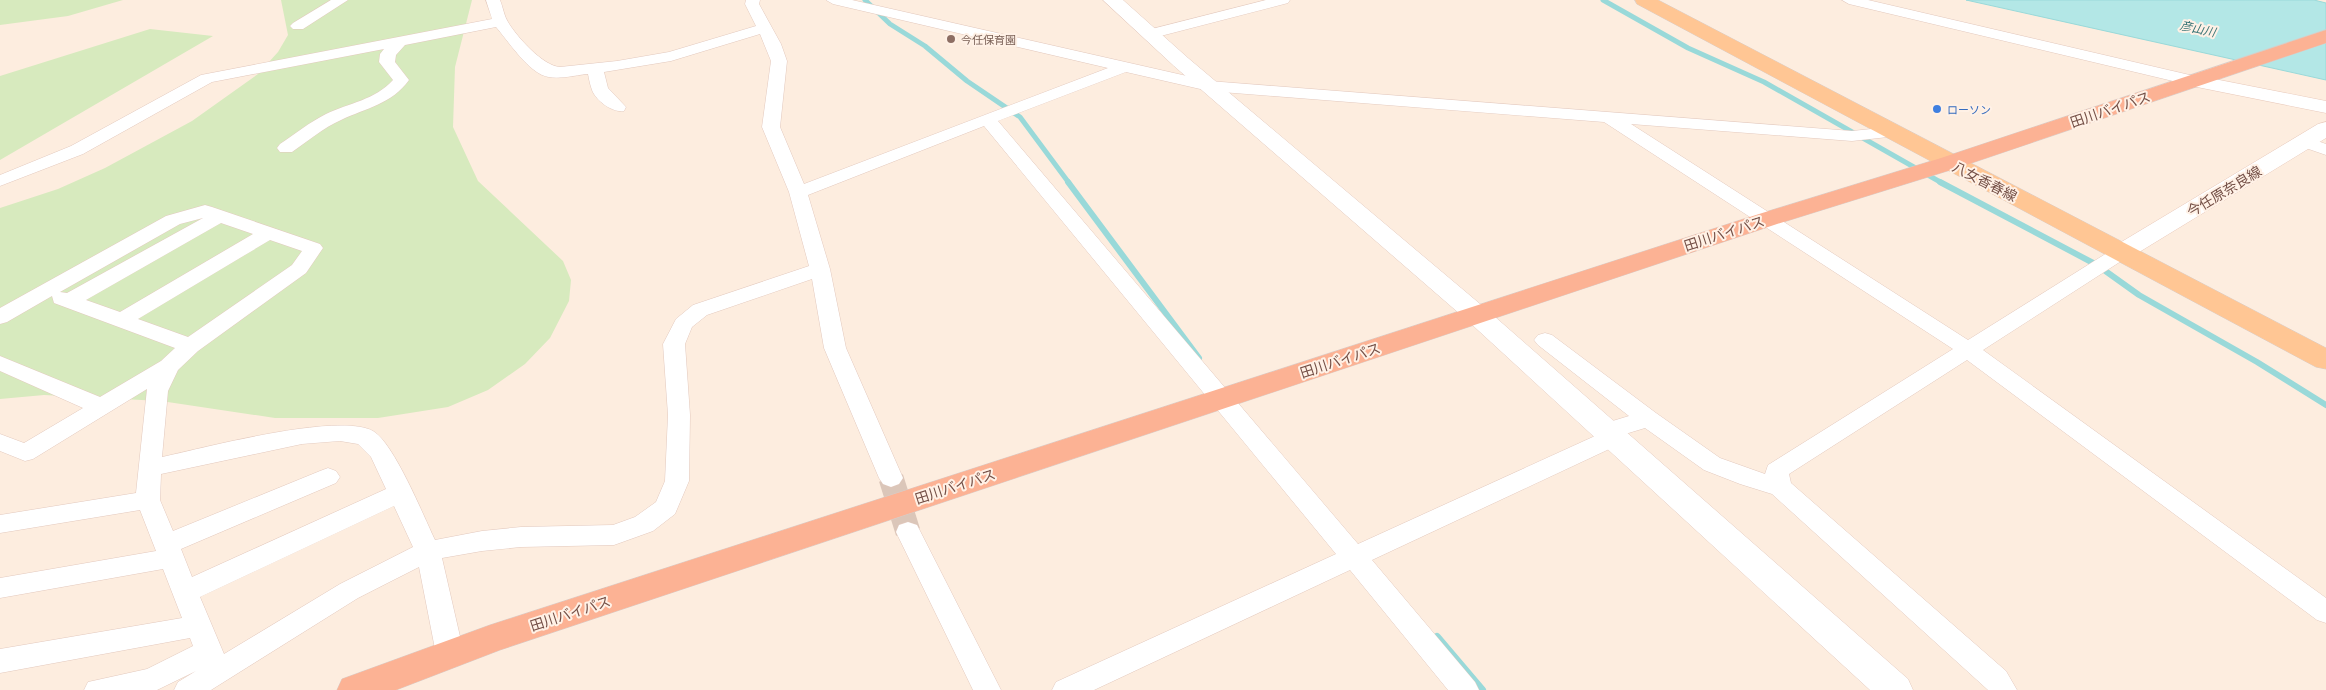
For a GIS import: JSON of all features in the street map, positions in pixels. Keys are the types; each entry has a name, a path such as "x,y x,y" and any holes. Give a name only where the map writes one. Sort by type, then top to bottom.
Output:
{"highway":[{"name":"田川バイパス","path":"355,690 490,639 1768,219 1949,163 2326,36"}],"main road":[{"name":"八女香春線","path":"1644,0 1949,163 2326,360"}],"street":[{"path":"298,26 341,0"},
{"path":"493,0 500,22 522,49 548,71 560,72 595,68 671,56 765,28"},
{"path":"753,0 752,4 774,44 779,61 771,127 798,192 820,269 835,348 891,478"},
{"path":"833,0 1209,86 1852,136 1891,132"},
{"path":"1112,0 1209,86 1477,315 1608,435 1895,690"},
{"path":"1150,34 1283,0"},
{"path":"1849,0 2326,107"},
{"path":"0,181 77,150 207,78 500,22"},
{"path":"286,148 327,121 384,97 396,88 401,80 387,62 388,54 401,40"},
{"path":"798,192 1124,67"},
{"path":"595,68 600,90 618,107"},
{"path":"1608,117 1768,219 1967,350 2326,612"},
{"path":"987,119 1465,690"},
{"name":"今任原奈良線","path":"2122,252 2316,146 2326,129"},
{"path":"0,317 172,220 205,211 313,248 299,269 190,346 169,366 25,453 0,442"},
{"path":"69,301 219,216"},
{"path":"122,320 268,233"},
{"path":"1780,486 1776,471 2122,252"},
{"path":"98,690 152,680 214,662 428,551 482,541 521,537 614,535 644,524 666,508 677,481 679,408 674,344 683,324 700,310 738,300 820,269"},
{"path":"45,292 190,346"},
{"path":"1544,340 1648,419 1712,464 1748,478 1780,486 1996,680 2004,690"},
{"path":"0,363 102,406"},
{"path":"169,366 157,391 149,468 148,500 214,662"},
{"path":"1066,690 1355,557 1608,435 1648,419"},
{"path":"149,468 302,436 340,432 365,437 380,452 428,551 450,654"},
{"path":"0,588 168,552 328,476"},
{"path":"185,592 400,493"},
{"path":"0,524 148,500"},
{"path":"908,532 987,690"},
{"path":"0,662 199,626"},
{"path":"188,690 214,662"}],"green space":[{"path":"0,0 123,0 68,16 0,25"},
{"path":"281,0 472,0 455,67 453,127 478,181 563,261 571,280 569,301 550,338 525,364 488,390 448,407 378,418 275,418 161,401 44,395 0,399 0,208 58,189 105,168 192,121 258,74 278,52 288,35"},
{"path":"150,29 213,36 0,160 0,76"}],"water":[{"name":"彦山川","path":"1966,0 2314,0 2326,3 2326,80"}],"waterway":[{"path":"865,0 890,24 925,46 967,81 1020,117 1069,183"},
{"path":"1603,0 1688,48 1764,82 1942,183"},
{"path":"1068,182 1199,358"},
{"path":"1940,182 2097,265 2139,295 2257,362 2326,405"},
{"path":"1437,637 1482,690"}],"tunnel":[{"path":"891,478 908,532"}],"place":[{"name":"今任保育園","path":"951,39"},
{"name":"ローソン","path":"1937,109"}]}
